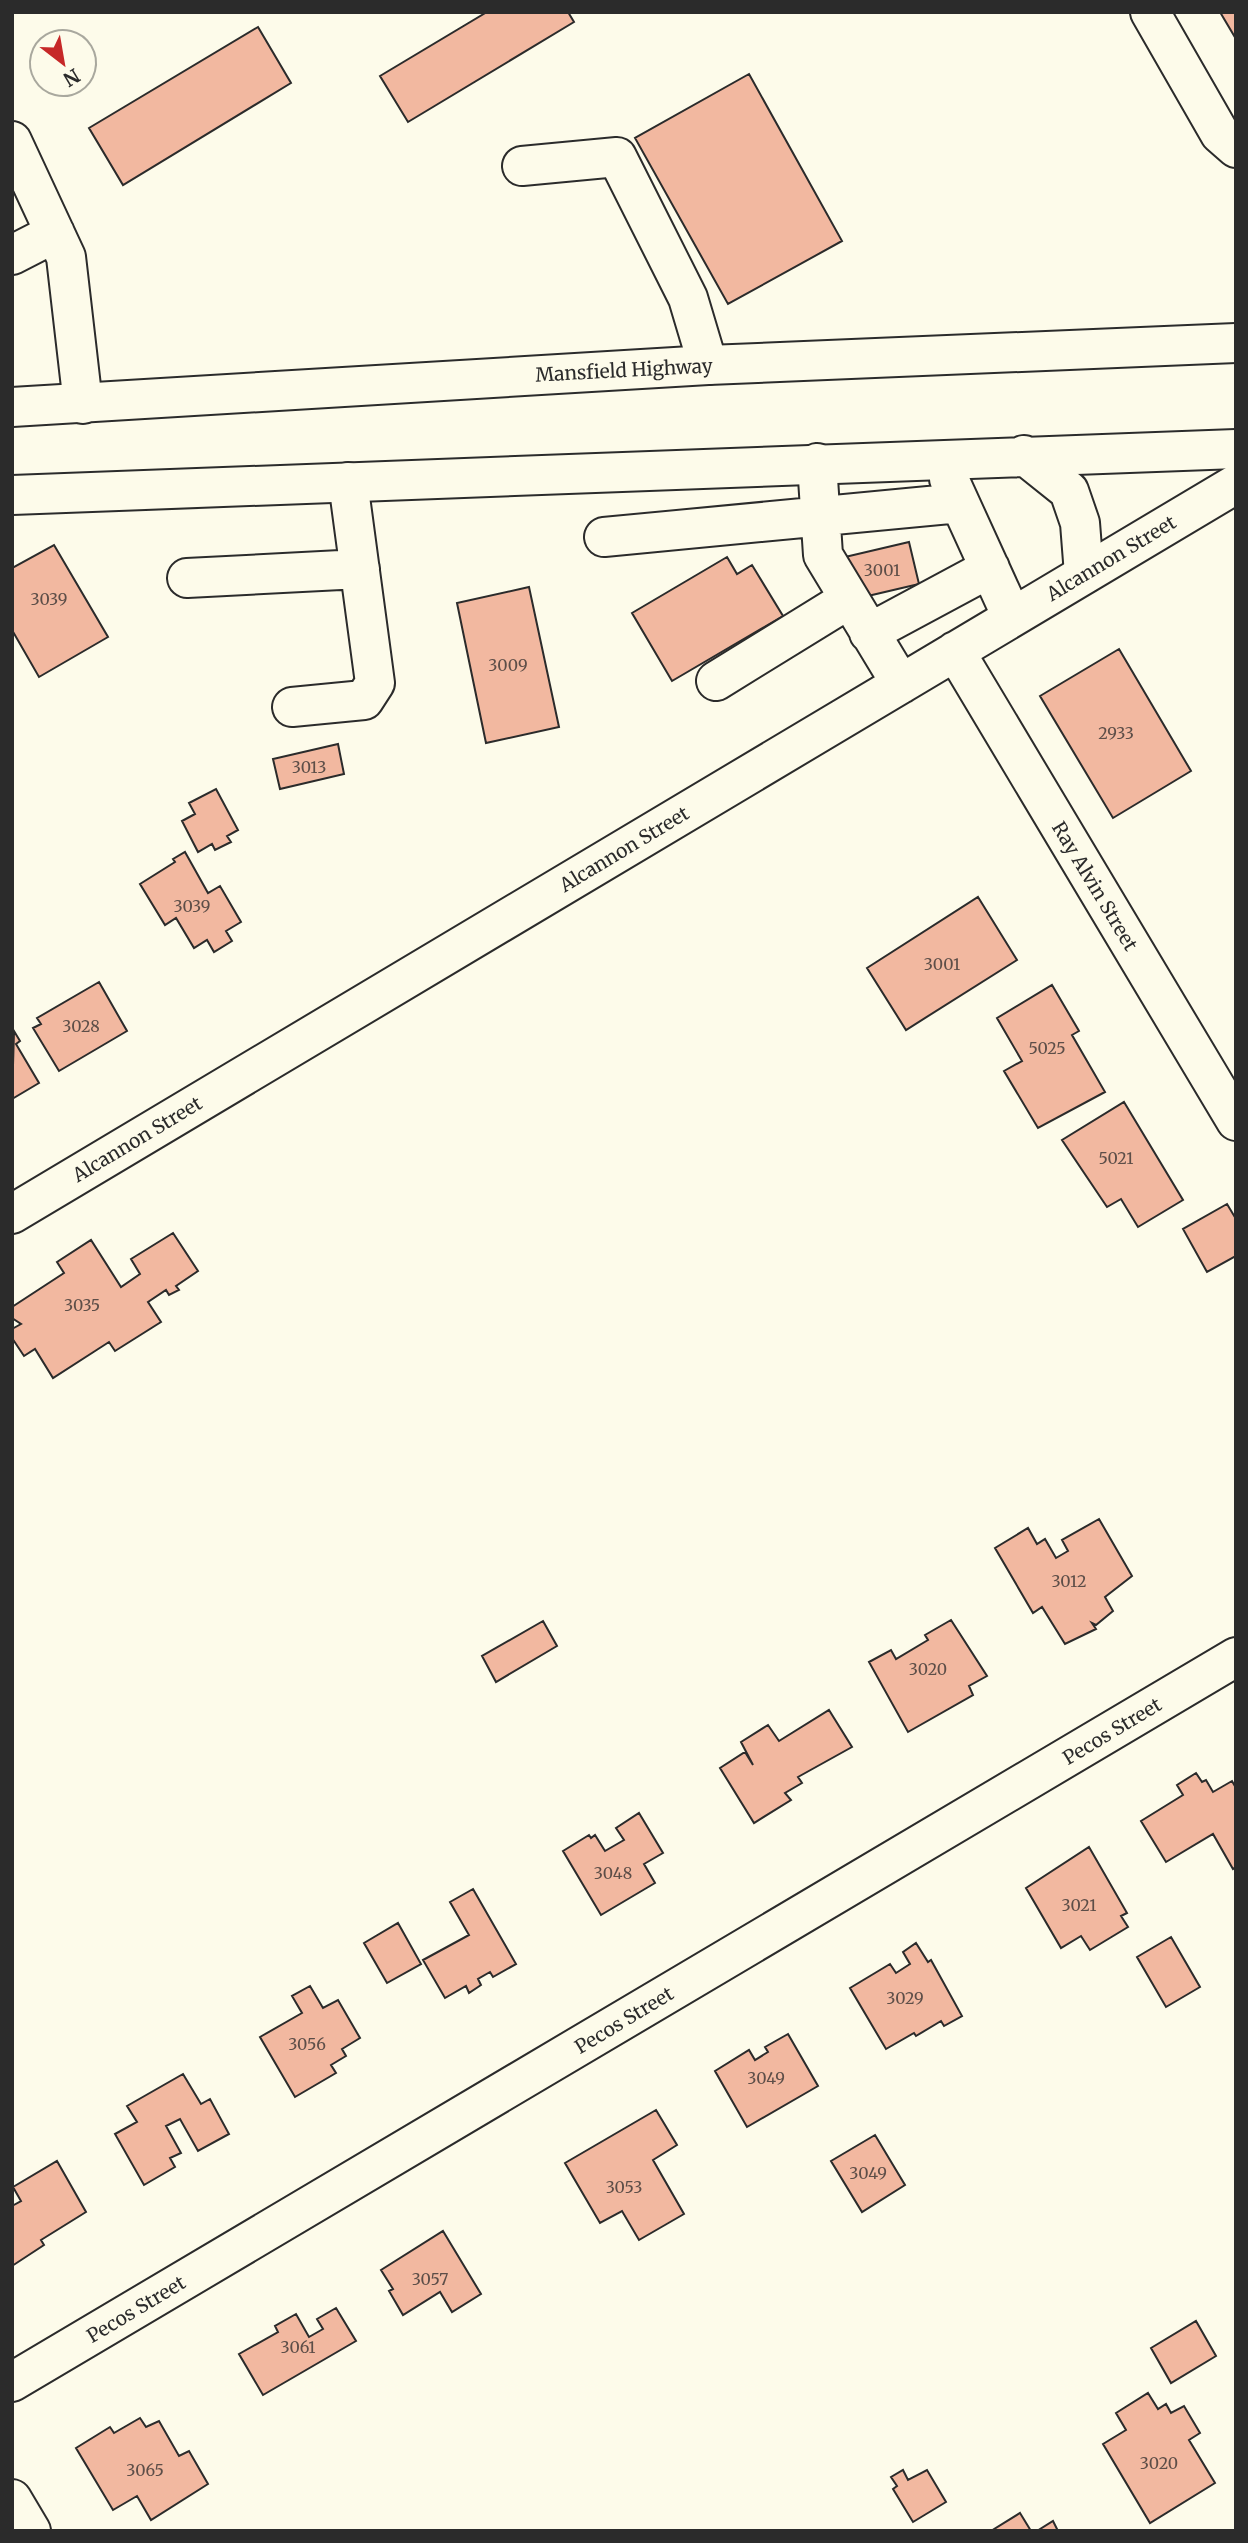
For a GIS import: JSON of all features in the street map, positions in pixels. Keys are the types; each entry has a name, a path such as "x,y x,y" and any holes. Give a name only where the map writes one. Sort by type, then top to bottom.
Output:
{"street":[{"path":"1150,12 1220,134 1236,148"},
{"path":"12,141 66,257 83,404"},
{"path":"522,166 617,157 688,298 708,365"},
{"path":"12,255 55,233"},
{"name":"Mansfield Highway","path":"12,407 708,365 1236,342"},
{"path":"12,495 1236,449"},
{"path":"1024,455 1069,491 1080,523 1084,574"},
{"path":"940,459 1012,617"},
{"path":"817,463 823,555 901,684"},
{"path":"292,707 364,700 375,683 348,482"},
{"name":"Alcannon Street","path":"12,1214 1236,484"},
{"path":"604,537 960,503"},
{"path":"869,633 990,568"},
{"path":"187,578 360,569"},
{"path":"716,681 849,599"},
{"name":"Ray Alvin Street","path":"955,651 1236,1121"},
{"name":"Pecos Street","path":"12,2382 1236,1657"},
{"path":"12,2499 31,2531"}],"building":[{"path":"487,12 568,12 574,22 408,122 380,76"},
{"path":"1220,12 1236,12 1236,39"},
{"path":"258,27 291,83 123,185 89,128"},
{"path":"749,74 842,241 728,304 635,138"},
{"path":"909,542 919,584 855,599 845,557"},
{"path":"54,545 108,637 39,677 12,630 12,568"},
{"path":"727,557 737,574 752,565 783,616 672,681 632,613"},
{"path":"529,587 559,727 486,743 457,603"},
{"path":"1119,649 1191,771 1113,818 1040,696"},
{"path":"338,744 344,774 280,789 273,759"},
{"path":"216,789 238,830 227,836 231,842 215,850 212,844 198,852 182,821 195,814 189,803"},
{"path":"185,852 208,893 220,886 241,922 226,931 232,941 214,952 207,940 194,948 176,918 165,925 140,884 175,862 173,859"},
{"path":"978,897 1017,960 906,1030 867,968"},
{"path":"99,982 127,1031 59,1071 33,1028 41,1024 37,1018"},
{"path":"1052,985 1079,1031 1072,1035 1105,1092 1038,1128 1004,1071 1022,1061 997,1018"},
{"path":"14,1031 20,1041 16,1044 39,1083 12,1099"},
{"path":"1124,1102 1183,1200 1138,1227 1121,1199 1107,1207 1062,1140"},
{"path":"1227,1204 1236,1219 1236,1256 1207,1272 1183,1229"},
{"path":"173,1233 198,1271 176,1286 179,1290 169,1295 166,1290 148,1302 161,1322 115,1351 109,1342 53,1378 35,1349 24,1356 12,1338 12,1329 21,1324 12,1318 12,1307 64,1273 57,1262 91,1240 121,1287 140,1274 131,1259"},
{"path":"1099,1519 1132,1576 1105,1597 1113,1611 1096,1625 1092,1623 1096,1629 1065,1644 1042,1607 1033,1613 995,1548 1028,1528 1037,1544 1045,1539 1056,1558 1068,1551 1062,1540"},
{"path":"951,1620 987,1676 969,1686 973,1695 908,1732 869,1662 891,1650 896,1659 928,1640 925,1635"},
{"path":"543,1621 557,1646 496,1682 482,1656"},
{"path":"829,1710 852,1747 798,1777 802,1783 785,1793 791,1800 754,1823 720,1768 745,1752 753,1765 741,1742 768,1725 779,1741"},
{"path":"1196,1773 1202,1782 1206,1780 1213,1792 1232,1781 1236,1788 1236,1867 1233,1869 1213,1834 1166,1862 1141,1821 1183,1795 1177,1785"},
{"path":"639,1813 663,1853 644,1864 655,1883 601,1915 563,1851 589,1835 591,1838 595,1835 605,1851 624,1840 616,1828"},
{"path":"1089,1847 1127,1913 1121,1916 1128,1927 1090,1950 1081,1936 1061,1948 1026,1888"},
{"path":"473,1889 516,1964 493,1977 490,1972 478,1979 481,1985 469,1993 466,1986 445,1998 423,1960 469,1935 450,1902"},
{"path":"398,1923 421,1964 387,1983 364,1943"},
{"path":"1171,1937 1200,1987 1166,2007 1137,1957"},
{"path":"916,1943 928,1962 931,1960 962,2016 944,2026 941,2021 886,2049 850,1988 890,1964 896,1973 910,1964 903,1952"},
{"path":"310,1986 323,2008 338,2000 360,2038 342,2049 346,2056 331,2065 336,2073 295,2097 260,2037 302,2013 292,1996"},
{"path":"788,2034 818,2086 747,2127 715,2071 749,2050 755,2060 768,2052 765,2047"},
{"path":"183,2074 201,2104 210,2099 229,2134 198,2151 180,2119 166,2126 181,2153 170,2158 175,2167 144,2185 115,2134 137,2122 127,2106"},
{"path":"656,2110 677,2145 653,2160 684,2214 639,2240 622,2211 600,2223 565,2163"},
{"path":"875,2135 905,2185 862,2212 831,2161"},
{"path":"57,2161 86,2212 41,2240 44,2245 12,2266 12,2206 21,2201 13,2187"},
{"path":"443,2231 481,2294 452,2312 440,2292 403,2315 389,2291 393,2289 381,2270"},
{"path":"336,2308 356,2341 263,2395 239,2354 278,2332 275,2326 296,2314 309,2337 323,2329 317,2319"},
{"path":"1196,2321 1216,2356 1171,2383 1151,2348"},
{"path":"1148,2393 1158,2409 1166,2404 1171,2413 1184,2406 1200,2433 1189,2440 1215,2483 1150,2523 1103,2444 1126,2430 1116,2413"},
{"path":"140,2418 146,2427 159,2421 179,2456 189,2451 208,2484 151,2520 137,2496 113,2510 76,2448 110,2427 114,2433"},
{"path":"903,2470 908,2480 927,2470 946,2502 913,2522 893,2489 897,2486 891,2477"},
{"path":"1020,2513 1031,2531 991,2531"},
{"path":"1053,2521 1058,2531 1037,2531"}]}
